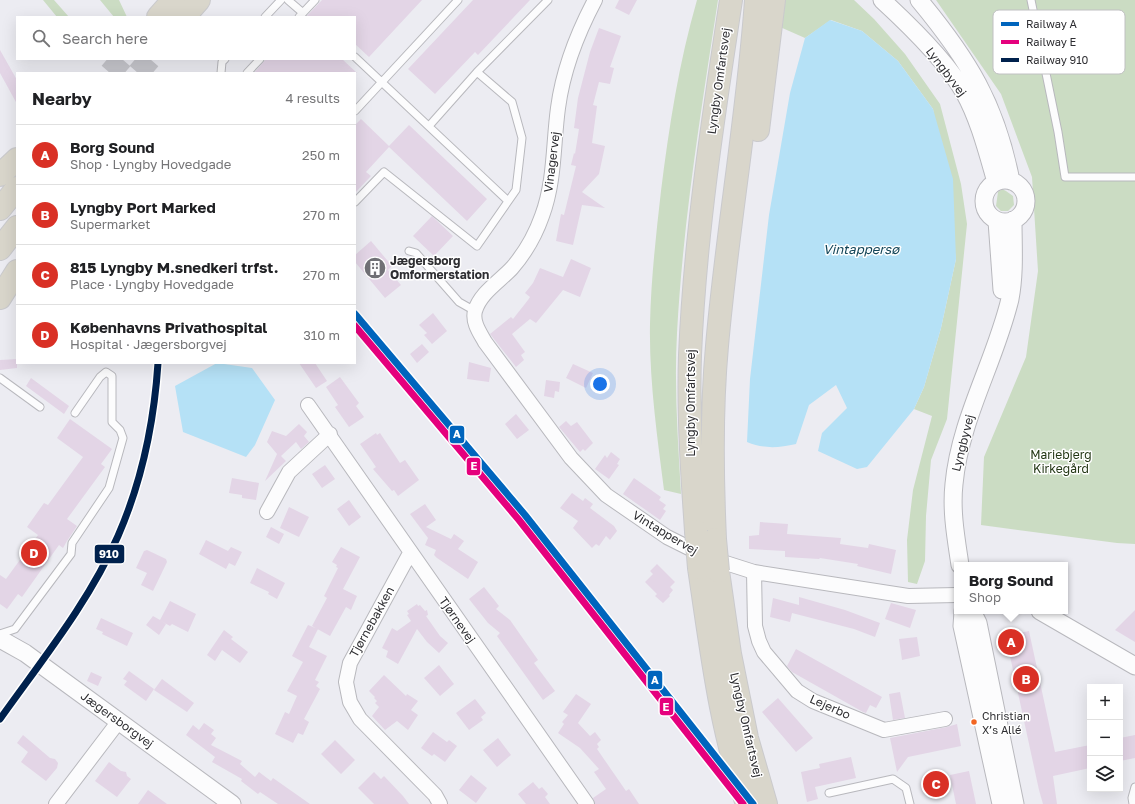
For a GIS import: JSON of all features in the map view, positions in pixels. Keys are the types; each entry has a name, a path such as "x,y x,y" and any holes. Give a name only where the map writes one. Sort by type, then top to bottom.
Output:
{"highway":[{"path":"159,16 173,0"},
{"path":"185,16 199,0"},
{"name":"Lyngby Omfartsvej","path":"731,0 703,202 694,279 690,356 690,444 705,535 708,569 710,646 725,724 747,804"},
{"name":"Lyngby Omfartsvej","path":"705,535 717,346 746,109 756,0"},
{"path":"717,346 756,147 774,0"},
{"path":"0,176 16,160"},
{"path":"0,209 16,189"},
{"path":"0,249 16,228"},
{"path":"0,298 16,274"},
{"name":"Lyngby Omfartsvej","path":"708,569 730,654 747,738 766,804"}],"street":[{"name":"Vinagervej","path":"475,311 485,294 513,267 528,245 542,217 550,192 558,108 565,73 574,45 595,0"},
{"name":"Lyngbyvej","path":"882,0 898,14 940,60 964,91 988,151 1004,181"},
{"name":"Lyngbyvej","path":"919,0 943,28 967,63 988,100 1006,153 1004,181"},
{"path":"1004,181 1022,188 1026,200 1023,212 1005,220 991,217 984,205 986,191 1004,181"},
{"name":"Lyngbyvej","path":"960,562 954,528 954,484 960,445 969,415 995,349 1002,325 1002,278 1005,220"},
{"name":"Vintappervej","path":"475,311 475,322 485,342 571,458 606,495 667,537 707,557 754,572 908,596 954,595"},
{"name":"Tjørnevej","path":"308,406 330,434 410,553 587,804"},
{"path":"267,512 289,472 330,434"},
{"name":"Tjørnebakken","path":"410,553 350,663 346,682 350,702 360,719 435,795 440,804"},
{"name":"Lejerbo","path":"754,572 755,626 759,641 764,652 797,690 813,701 884,730 945,719"},
{"path":"963,614 962,626 1001,768 1016,804"},
{"path":"973,614 978,624 1001,768 1001,804"},
{"path":"1045,614 1135,666"},
{"name":"Jægersborgvej","path":"0,640 25,653 216,804"},
{"path":"56,804 116,725"},
{"name":"Jægersborgvej","path":"116,725 232,804"}],"lane":[{"path":"266,16 281,0"},
{"path":"288,0 301,15 315,0"},
{"path":"356,111 458,0"},
{"path":"429,126 477,72 548,0"},
{"path":"1031,0 1033,10"},
{"path":"356,58 508,201"},
{"path":"221,72 222,62 224,60"},
{"path":"248,72 259,60"},
{"path":"356,201 384,172 477,246 516,190 522,138 512,102 477,72"},
{"path":"1046,74 1058,132 1065,177 1135,177"},
{"path":"409,251 416,253 460,302 475,311"},
{"path":"0,634 15,629 71,554 72,543 109,488 123,438 120,430 112,422 112,376 106,372 100,377 75,413"},
{"path":"0,378 40,407"},
{"path":"829,793 893,779 906,788 910,804"},
{"path":"1133,804 1132,798 1135,786"}],"green space":[{"path":"43,0 54,0 68,16 56,16"},
{"path":"100,0 119,0 127,16 113,16"},
{"path":"697,0 718,0 693,166 680,291 676,373 681,494 664,490 652,386 650,345 651,290 667,143 685,47"},
{"path":"783,0 854,0 874,19 905,54 940,104 961,184 967,224 947,419 931,460 926,516 925,561 917,584 908,582 907,540 913,490 932,416 914,409 924,387 941,328 956,259 933,109 898,61 862,31 831,20 805,38 780,27"},
{"name":"Mariebjerg Kirkegård","path":"936,0 1135,0 1135,544 1117,543 981,525 984,457 1026,357 1038,271 1032,177 1001,94"},
{"path":"1002,189 1013,196 1014,205 1008,211 1001,211 996,206 998,192"}],"water":[{"name":"Vintappersø","path":"830,20 862,31 898,61 933,109 953,179 956,259 941,328 924,387 914,409 867,467 857,469 818,451 822,433 847,408 836,385 809,405 796,444 771,447 759,446 747,442 750,379 769,215 790,93 805,38"},
{"path":"215,364 224,364 252,368 275,400 255,445 246,457 183,432 175,386"}],"building":[{"path":"322,0 422,0 369,57 356,45 356,16 307,16"},
{"path":"473,0 530,0 478,55 475,52 435,94 408,69"},
{"path":"619,0 637,0 629,15 615,8"},
{"path":"599,28 621,36 610,67 614,68 610,84 599,82 593,105 597,106 592,143 605,146 599,174 582,192 605,208 582,205 573,245 556,241 561,214 564,215 576,166 571,165 574,153 575,154 579,129 574,128 578,98 590,52"},
{"path":"0,50 16,78 16,102 0,73"},
{"path":"265,60 343,60 356,72 255,72"},
{"path":"361,119 389,146 409,125 487,199 467,221 389,147 366,172 371,176 356,192 356,124"},
{"path":"432,216 453,236 434,256 413,236"},
{"name":"Jægersborg Omformerstation","path":"371,241 392,266 388,270 401,285 385,298 356,263 356,254"},
{"path":"571,259 591,268 580,297 563,290 536,323 530,319 512,334 525,352 521,355 524,360 516,367 490,334 511,317 513,319 528,300 530,297 525,293 533,283 540,268 563,277"},
{"path":"433,313 447,331 432,344 424,335 427,333 419,325"},
{"path":"422,344 429,352 417,363 410,354"},
{"path":"16,359 17,368 0,370 0,360"},
{"path":"469,362 491,368 489,382 467,379"},
{"path":"300,364 316,364 327,381 316,388"},
{"path":"573,364 593,373 586,388 566,378"},
{"path":"340,377 359,403 356,406 364,417 349,427 335,407 338,405 326,387"},
{"path":"31,378 69,406 64,414 26,386"},
{"path":"546,380 560,382 559,392 555,391 554,398 544,396"},
{"path":"516,414 529,430 517,439 505,424"},
{"path":"70,419 112,449 101,464 105,467 67,519 77,526 63,548 59,545 22,597 18,594 7,609 0,604 0,575 6,579 38,535 27,527 44,503 48,505 83,457 57,438"},
{"path":"566,421 571,426 577,422 593,443 585,451 583,449 580,452 559,427"},
{"path":"299,424 307,432 304,436 309,442 301,449 296,442 281,456 286,461 265,481 277,454 267,442 272,431 286,436"},
{"path":"376,433 377,435 380,433 400,463 405,460 419,480 398,496 373,469 376,467 360,444"},
{"path":"611,452 620,459 617,464 619,465 609,479 595,469 605,455 607,458"},
{"path":"325,465 335,479 322,488 312,474"},
{"path":"232,478 259,483 256,500 242,498 242,495 229,493"},
{"path":"634,478 661,497 659,500 666,505 663,509 666,511 660,520 623,494"},
{"path":"572,493 583,501 585,498 593,504 590,508 614,526 617,531 610,540 606,536 599,546 596,544 592,548 573,528 578,521 560,508"},
{"path":"349,500 361,517 349,526 337,509"},
{"path":"425,504 436,520 426,527 451,539 454,534 464,541 458,549 478,562 468,579 437,558 434,555 436,550 425,545 428,538 410,514"},
{"path":"289,507 309,517 299,537 280,528"},
{"path":"760,522 788,524 787,534 841,538 840,544 868,548 869,544 896,550 891,574 857,566 858,564 820,558 785,557 785,551 749,549 749,536 759,535"},
{"path":"271,527 284,534 279,544 266,537"},
{"path":"206,540 228,551 231,547 242,552 235,566 229,563 226,569 199,554"},
{"path":"341,547 360,557 343,589 357,596 351,610 346,607 330,636 312,626 327,598 324,596 338,568 336,567 337,565 332,562"},
{"path":"147,550 166,559 167,562 153,591 141,585 147,573 136,568 144,551"},
{"path":"657,564 675,582 670,587 673,590 669,595 670,596 663,603 655,596 657,594 645,582 653,574 650,571"},
{"path":"257,568 285,583 277,599 268,594 269,592 250,583"},
{"path":"484,587 499,606 496,609 510,620 538,660 534,663 555,691 543,700 497,636 500,633 488,623 469,599"},
{"path":"799,597 845,610 880,623 875,637 854,629 792,613 790,622 770,617 773,598 799,605"},
{"path":"170,601 196,614 188,632 172,624 170,626 161,621 166,624 159,635 146,625 153,616 160,620"},
{"path":"891,603 916,610 910,628 885,619"},
{"path":"417,604 418,606 420,605 425,611 427,610 428,615 426,616 440,636 448,643 439,653 427,642 417,629 398,664 386,657 388,651 382,648 392,628 397,631 411,621 407,615 409,614 407,611"},
{"path":"1135,610 1135,642 1115,630"},
{"path":"101,618 133,633 127,646 102,634 103,632 96,629"},
{"path":"308,625 318,629 309,647 327,656 315,680 319,682 316,686 320,689 304,719 309,722 303,735 298,733 293,743 275,734 285,712 289,714 297,696 287,691 303,662 292,656"},
{"path":"224,630 233,637 231,639 248,652 240,663 222,650 215,661 207,655"},
{"path":"1018,630 1019,633 1029,631 1055,752 1087,746 1087,769 1053,776 1057,804 1043,804 1005,633"},
{"path":"917,637 920,656 902,660 899,639"},
{"path":"796,649 882,697 876,708 870,705 866,713 863,712 792,672 787,666"},
{"path":"439,665 454,684 440,696 424,678"},
{"path":"129,671 154,689 146,701 124,685 127,681 123,679"},
{"path":"91,672 102,677 98,686 87,681"},
{"path":"384,675 406,696 407,694 418,701 411,710 418,715 408,730 397,721 385,730 372,716 379,707 375,703 377,701 374,698 375,697 369,691"},
{"path":"162,679 194,703 187,712 154,690"},
{"path":"900,692 905,718 893,720 889,694"},
{"path":"576,694 591,704 578,723 590,736 595,732 601,740 597,744 599,747 597,749 626,791 629,789 639,804 595,804 593,798 606,789 594,772 599,769 580,748 558,733 564,724 562,722 568,715 563,712"},
{"path":"778,698 813,738 796,752 762,712"},
{"path":"475,699 486,713 481,717 483,720 469,730 456,713"},
{"path":"204,723 214,730 211,734 216,738 211,745 242,761 240,764 255,777 259,772 271,781 273,778 310,804 278,804 260,792 258,794 241,781 242,779 212,762 215,757 186,735 193,725 199,730"},
{"path":"957,724 961,746 908,757 897,772 890,738"},
{"path":"433,732 447,742 449,740 457,746 445,762 434,754 432,756 421,748"},
{"path":"23,735 50,758 55,759 58,763 57,768 46,781 21,762 28,752 17,743"},
{"path":"1135,735 1135,758 1123,760 1123,737"},
{"path":"498,738 511,755 497,767 483,750"},
{"path":"335,740 355,760 341,774 321,754"},
{"path":"851,757 856,778 815,787 818,799 807,802 801,772 820,768 819,764"},
{"path":"109,762 121,771 126,772 127,776 131,779 117,797 95,781"},
{"path":"969,771 976,804 956,804 950,775"},
{"path":"374,772 381,779 384,776 409,804 374,804 358,788"},
{"path":"471,775 487,788 476,803 459,790"},
{"path":"533,782 539,789 542,787 548,794 545,797 550,804 526,804 518,794"},
{"path":"148,790 167,804 138,804"}],"tunnel":[{"path":"111,72 121,60"},
{"path":"139,72 149,60"}],"rail line":[{"name":"A","path":"356,315 525,515 753,804"},
{"name":"E","path":"356,327 519,520 743,804"},
{"name":"910","path":"0,719 79,607 118,536 134,494 146,451 158,364"}],"place":[{"name":"Jægersborg Omformerstation","path":"375,268"},
{"name":"Københavns Privathospital","path":"34,553"},
{"name":"Borg Sound","path":"1011,642"},
{"name":"Lyngby Port Marked","path":"1026,679"},
{"name":"Christian X’s Allé","path":"974,722"},
{"name":"815 Lyngby M.snedkeri trfst.","path":"936,784"}]}
